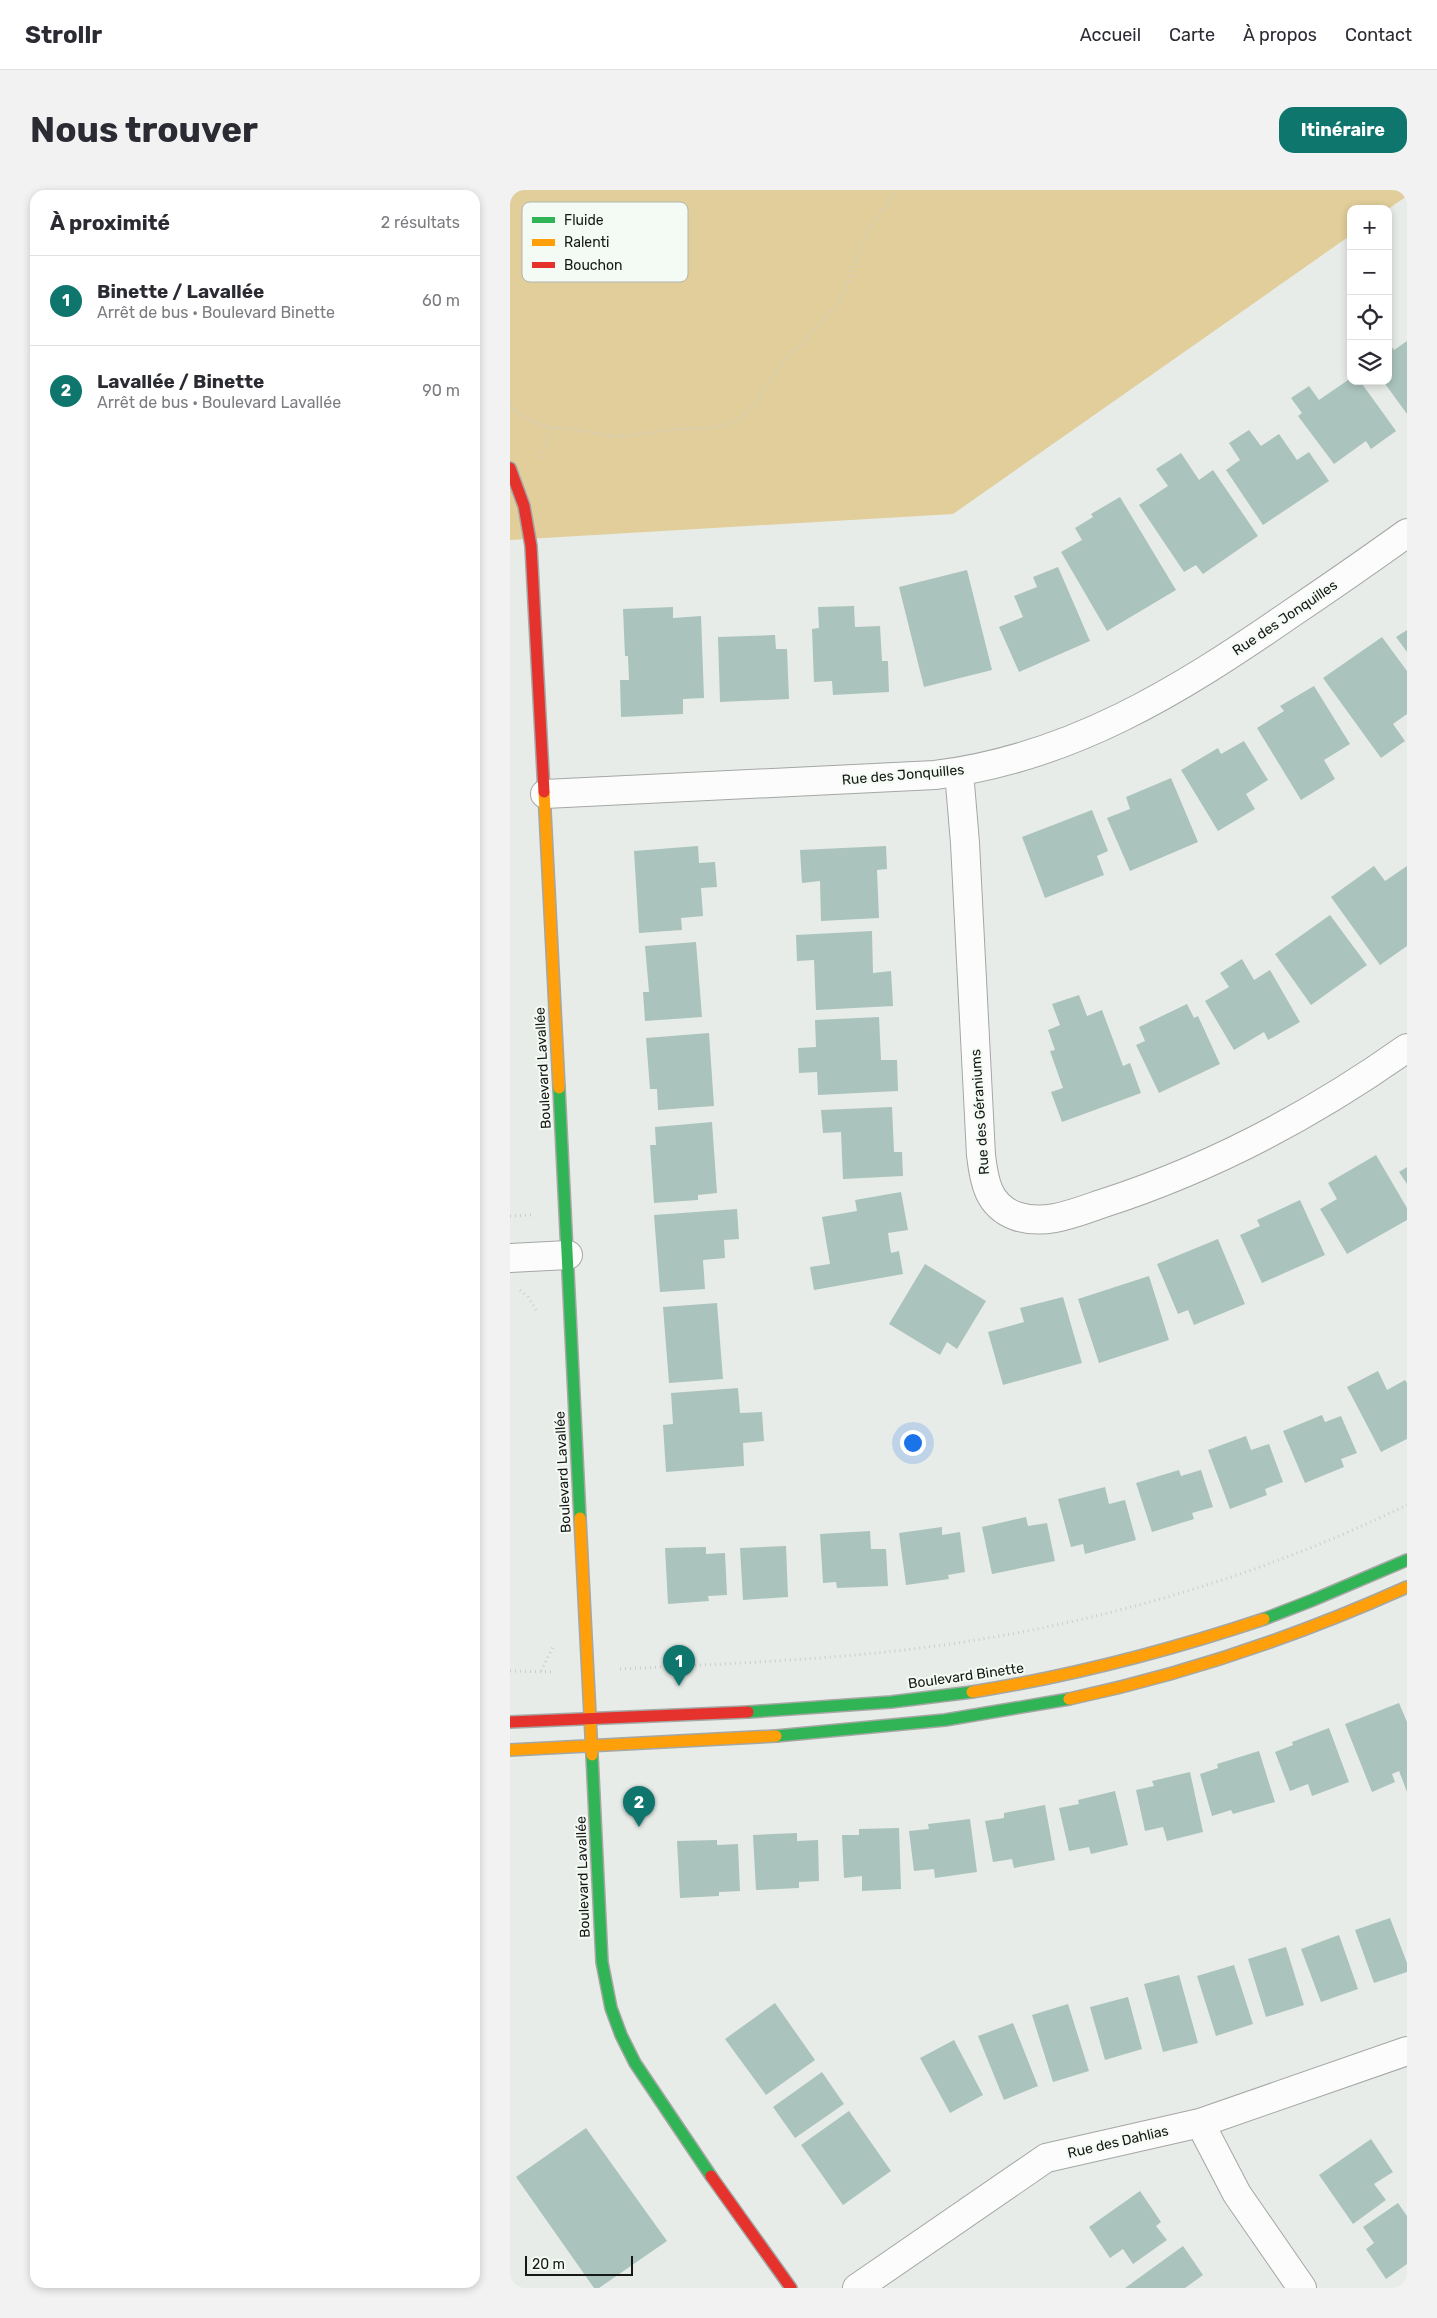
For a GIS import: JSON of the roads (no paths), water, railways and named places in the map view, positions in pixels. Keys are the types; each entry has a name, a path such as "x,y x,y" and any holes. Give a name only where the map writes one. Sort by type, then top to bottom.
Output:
{"street":[{"name":"Boulevard Lavallée","path":"510,468 521,490 530,527 535,600 592,1718 600,1946 611,2008 621,2035 651,2088 791,2288"},
{"name":"Rue des Jonquilles","path":"545,794 911,776 959,772 1003,762 1086,734 1137,710 1233,653 1407,532"},
{"name":"Rue des Géraniums","path":"959,772 965,829 982,1162 989,1193 994,1202 1008,1213 1028,1219 1050,1219 1117,1199 1166,1180 1291,1121 1340,1092 1407,1048"},
{"path":"510,1258 568,1255"},
{"name":"Boulevard Binette","path":"510,1722 837,1705 915,1699 1015,1685 1115,1664 1218,1634 1306,1602 1407,1560"},
{"path":"510,1750 861,1728 938,1721 1039,1705 1133,1684 1212,1662 1303,1631 1407,1587"},
{"name":"Rue des Dahlias","path":"857,2288 1046,2158 1200,2123 1407,2051"},
{"path":"1200,2123 1237,2194 1302,2288"}],"place":[{"name":"Binette / Lavallée","path":"679,1686"},
{"name":"Lavallée / Binette","path":"639,1827"}]}
